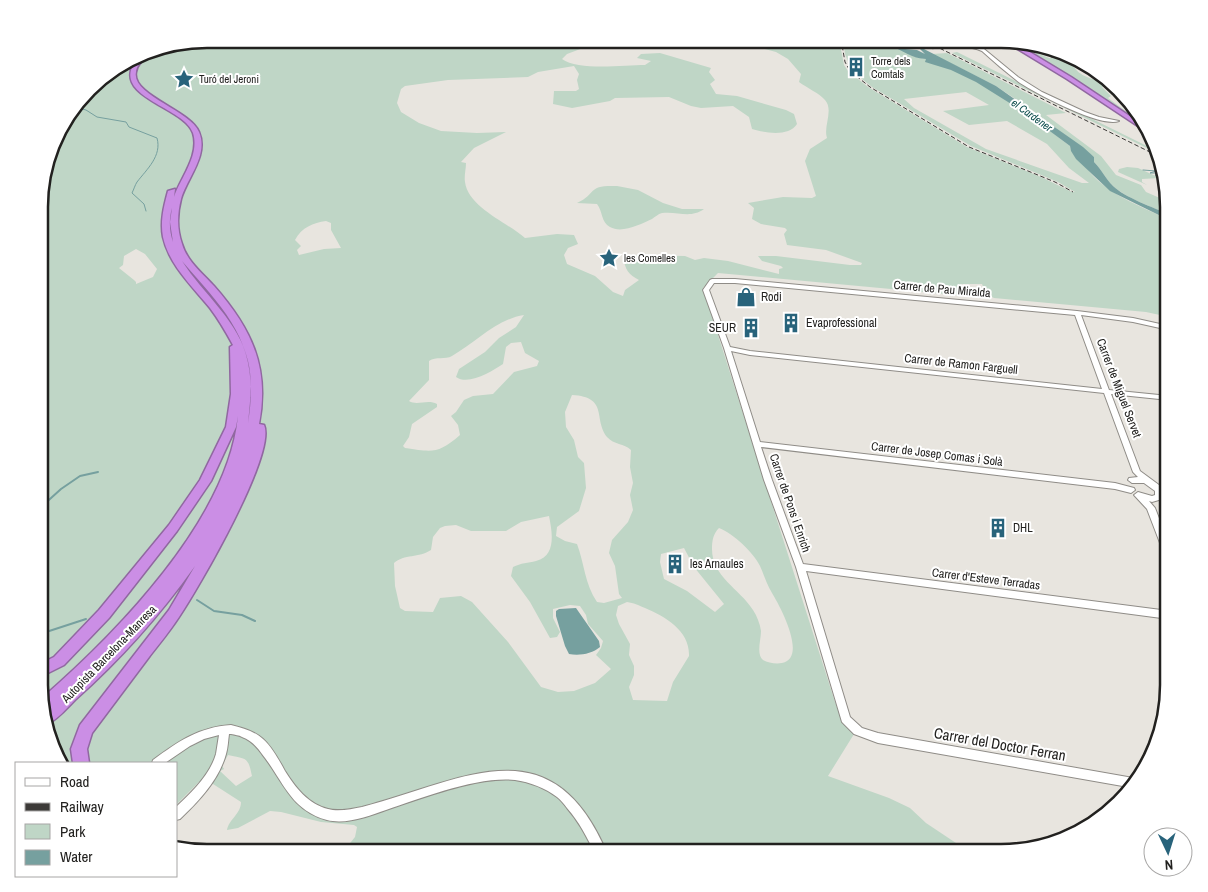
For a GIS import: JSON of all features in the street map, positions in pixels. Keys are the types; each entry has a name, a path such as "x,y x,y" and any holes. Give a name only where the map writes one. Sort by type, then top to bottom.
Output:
{"highway":[{"path":"1021,49 1137,124"},
{"path":"1022,49 1086,86 1137,123"},
{"name":"Autopista Barcelona-Manresa","path":"51,714 81,687 138,628 176,582 202,545 220,515 240,474 252,434 258,393 254,358 234,317 183,257 177,245 174,220 177,201 195,161 199,139 189,121 146,95 134,84 132,73 135,65"},
{"name":"Autopista Barcelona-Manresa","path":"49,702 95,658 152,595 198,532 231,467 241,435 246,403 243,360 235,340 222,317 178,264 168,246 166,234 169,202 192,151 192,136 185,124 139,95 127,82 128,69"},
{"path":"1103,100 1114,111 1114,115 1108,119"},
{"path":"1108,119 1128,123 1140,128"},
{"path":"48,667 58,661 104,614 173,528 205,481 232,427 236,394 235,340"},
{"path":"81,762 79,749 85,730 174,614 232,515 249,475 259,439 263,391 259,366 254,358"}],"street":[{"path":"984,48 1024,83 1092,116 1108,119"},
{"name":"Carrer de Pau Miralda","path":"712,281 755,283 1077,314 1133,320 1160,326"},
{"name":"Carrer de Pons i Enrich","path":"712,281 706,290 800,567 846,719 858,731"},
{"name":"Carrer de Miguel Servet","path":"1077,314 1137,472"},
{"name":"Carrer de Ramon Farguell","path":"727,348 750,353 1160,397"},
{"path":"732,364 735,358 750,353"},
{"name":"Carrer de Josep Comas i Solà","path":"757,444 1132,488 1140,480 1153,484"},
{"path":"1154,501 1160,491 1137,472 1132,488 1154,501 1160,523"},
{"path":"1153,484 1160,488"},
{"path":"1154,501 1160,497"},
{"name":"Carrer d'Esteve Terradas","path":"800,567 1160,614"},
{"path":"178,813 200,790 214,770 221,755 225,730"},
{"path":"158,762 182,745 200,736 225,730 246,732 257,738 272,758 284,780 304,804 327,815 356,815 472,778 500,774 527,777 554,788 577,808 597,844"},
{"name":"Carrer del Doctor Ferran","path":"858,731 878,738 1128,782"}],"green space":[{"path":"207,47 588,47 567,54 562,59 569,63 590,66 645,65 651,61 637,58 641,54 660,53 711,68 709,72 715,80 710,84 716,94 737,96 794,114 797,124 788,131 776,133 752,129 749,117 733,106 701,108 669,97 615,98 610,101 572,108 553,104 554,91 576,91 579,89 577,80 579,74 574,66 538,72 528,77 448,80 405,86 401,89 397,103 401,112 419,123 441,131 506,132 474,148 461,162 466,163 465,182 473,199 490,214 525,238 557,234 574,235 578,244 568,248 564,255 567,264 595,276 613,292 623,296 625,290 639,280 632,276 626,268 624,257 626,255 685,256 695,260 704,258 728,261 779,274 779,269 783,268 781,266 762,261 758,256 776,256 861,265 862,263 826,250 787,245 784,234 787,230 785,228 761,224 752,219 754,208 748,203 783,197 812,198 816,196 805,161 810,149 827,138 826,129 829,114 828,104 822,97 799,82 801,74 788,59 776,52 760,48 841,48 844,65 848,71 868,87 967,147 1075,192 1058,182 971,146 872,87 852,71 844,48 896,48 916,57 927,59 926,62 963,75 1001,96 1070,146 1074,155 1103,185 1123,198 1160,216 1160,315 1146,312 994,298 986,294 982,284 961,284 966,296 718,273 703,288 835,702 842,720 854,734 828,776 889,798 910,808 926,823 958,844 349,844 355,837 357,827 354,825 321,822 281,812 270,811 238,828 227,830 239,810 241,802 213,784 199,782 178,803 178,762 68,762 53,726 48,696 49,186 56,156 74,118 102,87 127,69 156,56 186,49","holes":["966,92 989,105 943,111 969,125 1007,121 1047,144 1069,168 1089,183 1082,183 986,149 914,108 904,99","326,221 331,223 331,230 341,248 324,249 299,255 297,250 301,246 295,240 298,236 308,226","136,249 145,254 157,269 153,277 136,284 134,280 119,268 123,265 124,256","524,315 516,327 499,338 485,352 459,369 456,377 467,380 487,374 503,364 506,347 511,343 521,342 525,353 539,361 537,366 514,372 493,394 473,396 464,400 451,416 458,425 460,435 446,446 429,451 405,448 403,446 409,437 412,424 437,407 437,404 434,403 415,403 409,401 429,380 429,361 452,356 505,321","572,395 584,397 596,404 603,430 607,437 631,450 630,467 633,483 630,495 633,510 628,522 612,540 609,553 615,566 619,594 622,598 604,603 597,602 593,595 587,581 577,544 556,536 557,527 579,511 586,488 584,463 578,457 574,440 566,427 565,412","549,516 552,542 550,549 543,558 513,567 511,576 530,602 550,638 557,637 560,632 553,618 553,609 570,605 580,606 586,615 588,624 603,641 596,655 611,669 595,683 574,691 558,692 541,687 508,642 472,602 461,596 440,598 433,612 405,611 400,608 395,586 394,563 402,558 431,550 433,537 440,528 456,525 471,531 506,531 521,522","719,528 731,534 748,549 760,566 781,609 790,631 793,652 789,659 782,663 770,663 763,660 759,651 761,631 756,615 716,567 713,559 712,543 715,533","684,548 694,567 724,604 715,612 687,591 664,579 660,562 661,554","627,602 638,605 668,621 686,639 689,656 673,682 667,701 633,700 629,687 634,675 634,666 629,655 630,644 616,615 618,606","228,755 239,757 248,762 252,776 236,786 220,771 224,769 222,766"]},
{"path":"1017,49 1062,60 1077,67 1074,67 1081,74 1099,80 1111,96 1108,98 1132,115 1140,128 1052,69"},
{"path":"957,52 1148,147 1149,149 952,53"},
{"path":"947,53 1066,113 1046,115 1101,156 1116,175 1141,185 1146,192 1160,198 1160,210 1118,190 1110,183 1094,162 1094,157 1032,110 996,86 932,54"},
{"path":"1127,167 1138,168 1157,178 1142,179 1142,182 1147,185 1118,172 1119,169"},
{"path":"617,186 638,190 663,203 682,209 704,209 694,214 662,213 637,226 615,229 607,225 597,204 577,203 596,188"}],"water":[{"name":"el Cardener","path":"896,48 917,50 925,54 917,48 922,48 996,86 1083,147 1094,157 1094,162 1110,183 1124,194 1160,210 1160,216 1110,191 1076,159 1070,146 1024,112 976,82 951,70 925,62 926,59 916,57"},
{"path":"576,608 599,641 600,647 585,654 577,655 569,654 556,616 556,611 559,609"}],"waterway":[{"path":"81,109 97,117 126,122 129,127 157,138 156,156 137,182 132,193 144,204 146,211"},
{"path":"1143,170 1156,171"},
{"path":"1156,171 1150,173 1156,173"},
{"path":"48,501 80,476 98,472"},
{"path":"197,600 214,611 242,615 255,621"},
{"path":"48,631 86,619"}],"railway":[{"path":"843,48 845,62 850,71 870,87 969,147 1055,182 1073,192"},
{"path":"939,48 1151,152"}],"place":[{"name":"Torre dels Comtals","path":"856,67"},
{"name":"Turó del Jeroni","path":"184,79"},
{"name":"les Comelles","path":"609,258"},
{"name":"Rodi","path":"746,297"},
{"name":"Evaprofessional","path":"791,323"},
{"name":"SEUR","path":"751,328"},
{"name":"DHL","path":"998,528"},
{"name":"les Arnaules","path":"675,564"}]}
